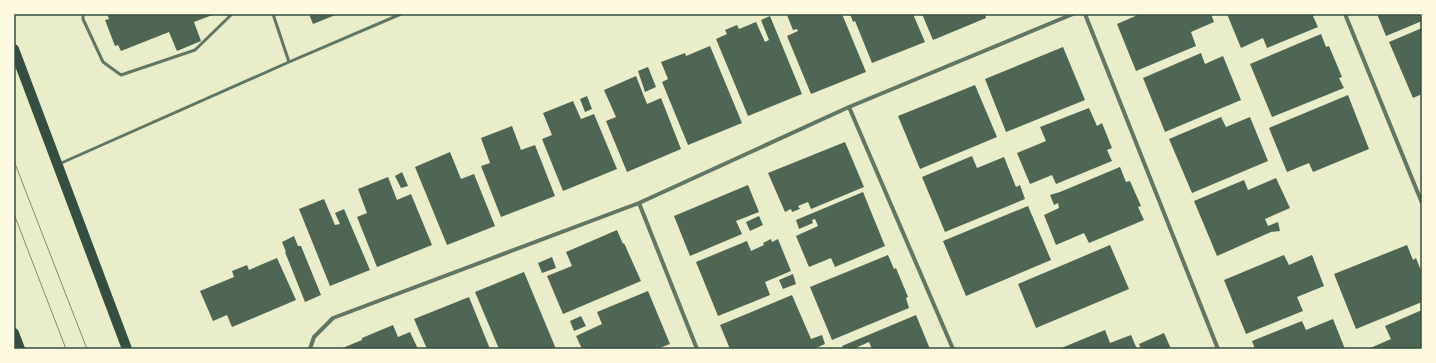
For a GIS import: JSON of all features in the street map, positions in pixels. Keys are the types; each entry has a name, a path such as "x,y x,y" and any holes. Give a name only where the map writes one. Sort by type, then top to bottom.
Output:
{"main road":[{"path":"14,48 127,349"},
{"path":"14,333 20,349"}],"street":[{"path":"310,349 314,337 333,318 639,203 849,107 1073,14"},
{"path":"1085,14 1218,349"},
{"path":"1345,14 1422,203"},
{"path":"849,107 953,349"},
{"path":"639,203 697,349"}],"lane":[{"path":"83,14 83,19 103,62 121,75 195,50 232,14"},
{"path":"273,14 289,62"},
{"path":"58,165 401,14"}],"building":[{"path":"107,14 215,14 194,22 201,41 177,51 169,32 121,51 118,45 115,46 105,20 109,19"},
{"path":"309,14 338,14 313,24"},
{"path":"842,14 866,72 811,94 787,36 798,31 797,29 793,30 787,15"},
{"path":"850,14 913,14 925,42 872,63 855,21 853,22"},
{"path":"922,14 985,14 986,18 933,40"},
{"path":"1140,14 1211,14 1214,22 1191,32 1196,46 1136,71 1117,24"},
{"path":"1227,14 1314,14 1315,15 1313,16 1318,27 1267,48 1263,38 1241,48"},
{"path":"1377,14 1422,14 1422,21 1386,36"},
{"path":"770,16 802,94 748,116 716,39 727,34 725,30 737,25 739,29 756,22 765,42 769,40 761,20"},
{"path":"1422,28 1422,94 1413,98 1389,42"},
{"path":"1321,34 1326,47 1329,46 1342,77 1339,78 1344,88 1272,117 1250,64"},
{"path":"710,46 742,123 688,145 662,82 668,79 661,62 685,53 686,56"},
{"path":"1063,47 1085,100 1006,132 985,79"},
{"path":"1201,53 1205,64 1223,56 1241,100 1165,132 1143,78"},
{"path":"648,67 656,87 645,92 638,71"},
{"path":"636,76 647,104 661,98 681,149 627,172 606,121 616,117 604,90"},
{"path":"975,85 997,137 920,169 898,116"},
{"path":"1348,95 1369,149 1313,172 1309,163 1287,172 1269,128"},
{"path":"587,96 592,109 585,112 580,99"},
{"path":"573,101 581,119 594,114 617,169 563,191 542,139 552,135 543,113"},
{"path":"1089,108 1097,126 1102,123 1112,148 1107,150 1112,161 1056,184 1052,175 1030,184 1017,153 1046,141 1040,127"},
{"path":"1221,117 1226,127 1250,117 1268,161 1192,193 1169,139"},
{"path":"512,126 521,150 535,145 555,196 501,217 481,166 490,163 481,138"},
{"path":"845,142 864,187 811,209 808,202 798,206 800,209 792,212 791,209 785,212 768,173"},
{"path":"450,152 461,179 474,174 495,226 447,245 415,167"},
{"path":"972,156 977,168 1004,157 1016,187 1020,185 1025,199 945,232 922,177"},
{"path":"1120,167 1126,182 1130,181 1141,206 1138,207 1144,220 1089,243 1084,233 1056,245 1044,215 1059,208 1058,203 1054,205 1050,195"},
{"path":"402,172 408,186 401,188 395,176"},
{"path":"388,177 397,200 411,194 432,245 377,267 357,217 367,213 358,189"},
{"path":"1276,178 1290,208 1265,219 1268,226 1278,222 1280,231 1271,232 1217,256 1194,201 1244,180 1248,190"},
{"path":"748,185 759,212 736,221 742,234 690,256 674,216"},
{"path":"863,192 885,246 835,267 831,258 809,267 796,236 818,226 815,219 812,220 813,223 799,229 796,220"},
{"path":"324,199 335,225 340,224 335,213 344,209 370,270 330,286 299,209"},
{"path":"1028,206 1051,260 966,296 943,241"},
{"path":"759,216 763,225 750,231 746,222"},
{"path":"617,230 641,281 563,314 547,276 572,266 566,252"},
{"path":"294,236 298,246 301,246 321,295 305,302 282,242"},
{"path":"771,239 772,242 778,239 791,271 765,282 770,295 718,316 696,262 747,241 751,251 764,245 763,243"},
{"path":"1110,245 1129,289 1036,328 1018,284"},
{"path":"1407,245 1413,260 1416,258 1422,273 1422,302 1356,329 1334,274"},
{"path":"888,255 894,269 896,268 908,297 906,298 909,308 832,340 810,287"},
{"path":"1284,255 1289,265 1312,255 1324,286 1297,297 1303,311 1246,334 1224,280"},
{"path":"552,257 556,268 542,273 538,263"},
{"path":"277,258 296,300 232,327 227,315 213,321 200,291 234,277 232,271 247,265 249,270"},
{"path":"524,272 556,349 499,349 475,292"},
{"path":"793,274 796,284 783,289 779,280"},
{"path":"648,291 670,344 657,349 582,349 576,336 602,324 597,312"},
{"path":"792,295 811,339 822,335 825,344 814,349 730,349 720,325"},
{"path":"469,297 490,349 427,349 414,319"},
{"path":"1422,310 1422,349 1368,349 1391,339 1385,326"},
{"path":"916,315 930,349 872,349 869,342 853,349 843,349 842,346"},
{"path":"581,316 586,326 574,331 570,321"},
{"path":"1333,319 1345,349 1255,349 1252,341 1302,321 1306,330"},
{"path":"393,325 398,337 410,332 418,349 340,349 362,340 362,338"},
{"path":"1105,330 1110,343 1131,335 1137,349 1059,349"},
{"path":"1164,333 1171,349 1141,349 1139,344"}],"tram line":[{"path":"14,161 87,349"},
{"path":"14,214 66,349"}]}
